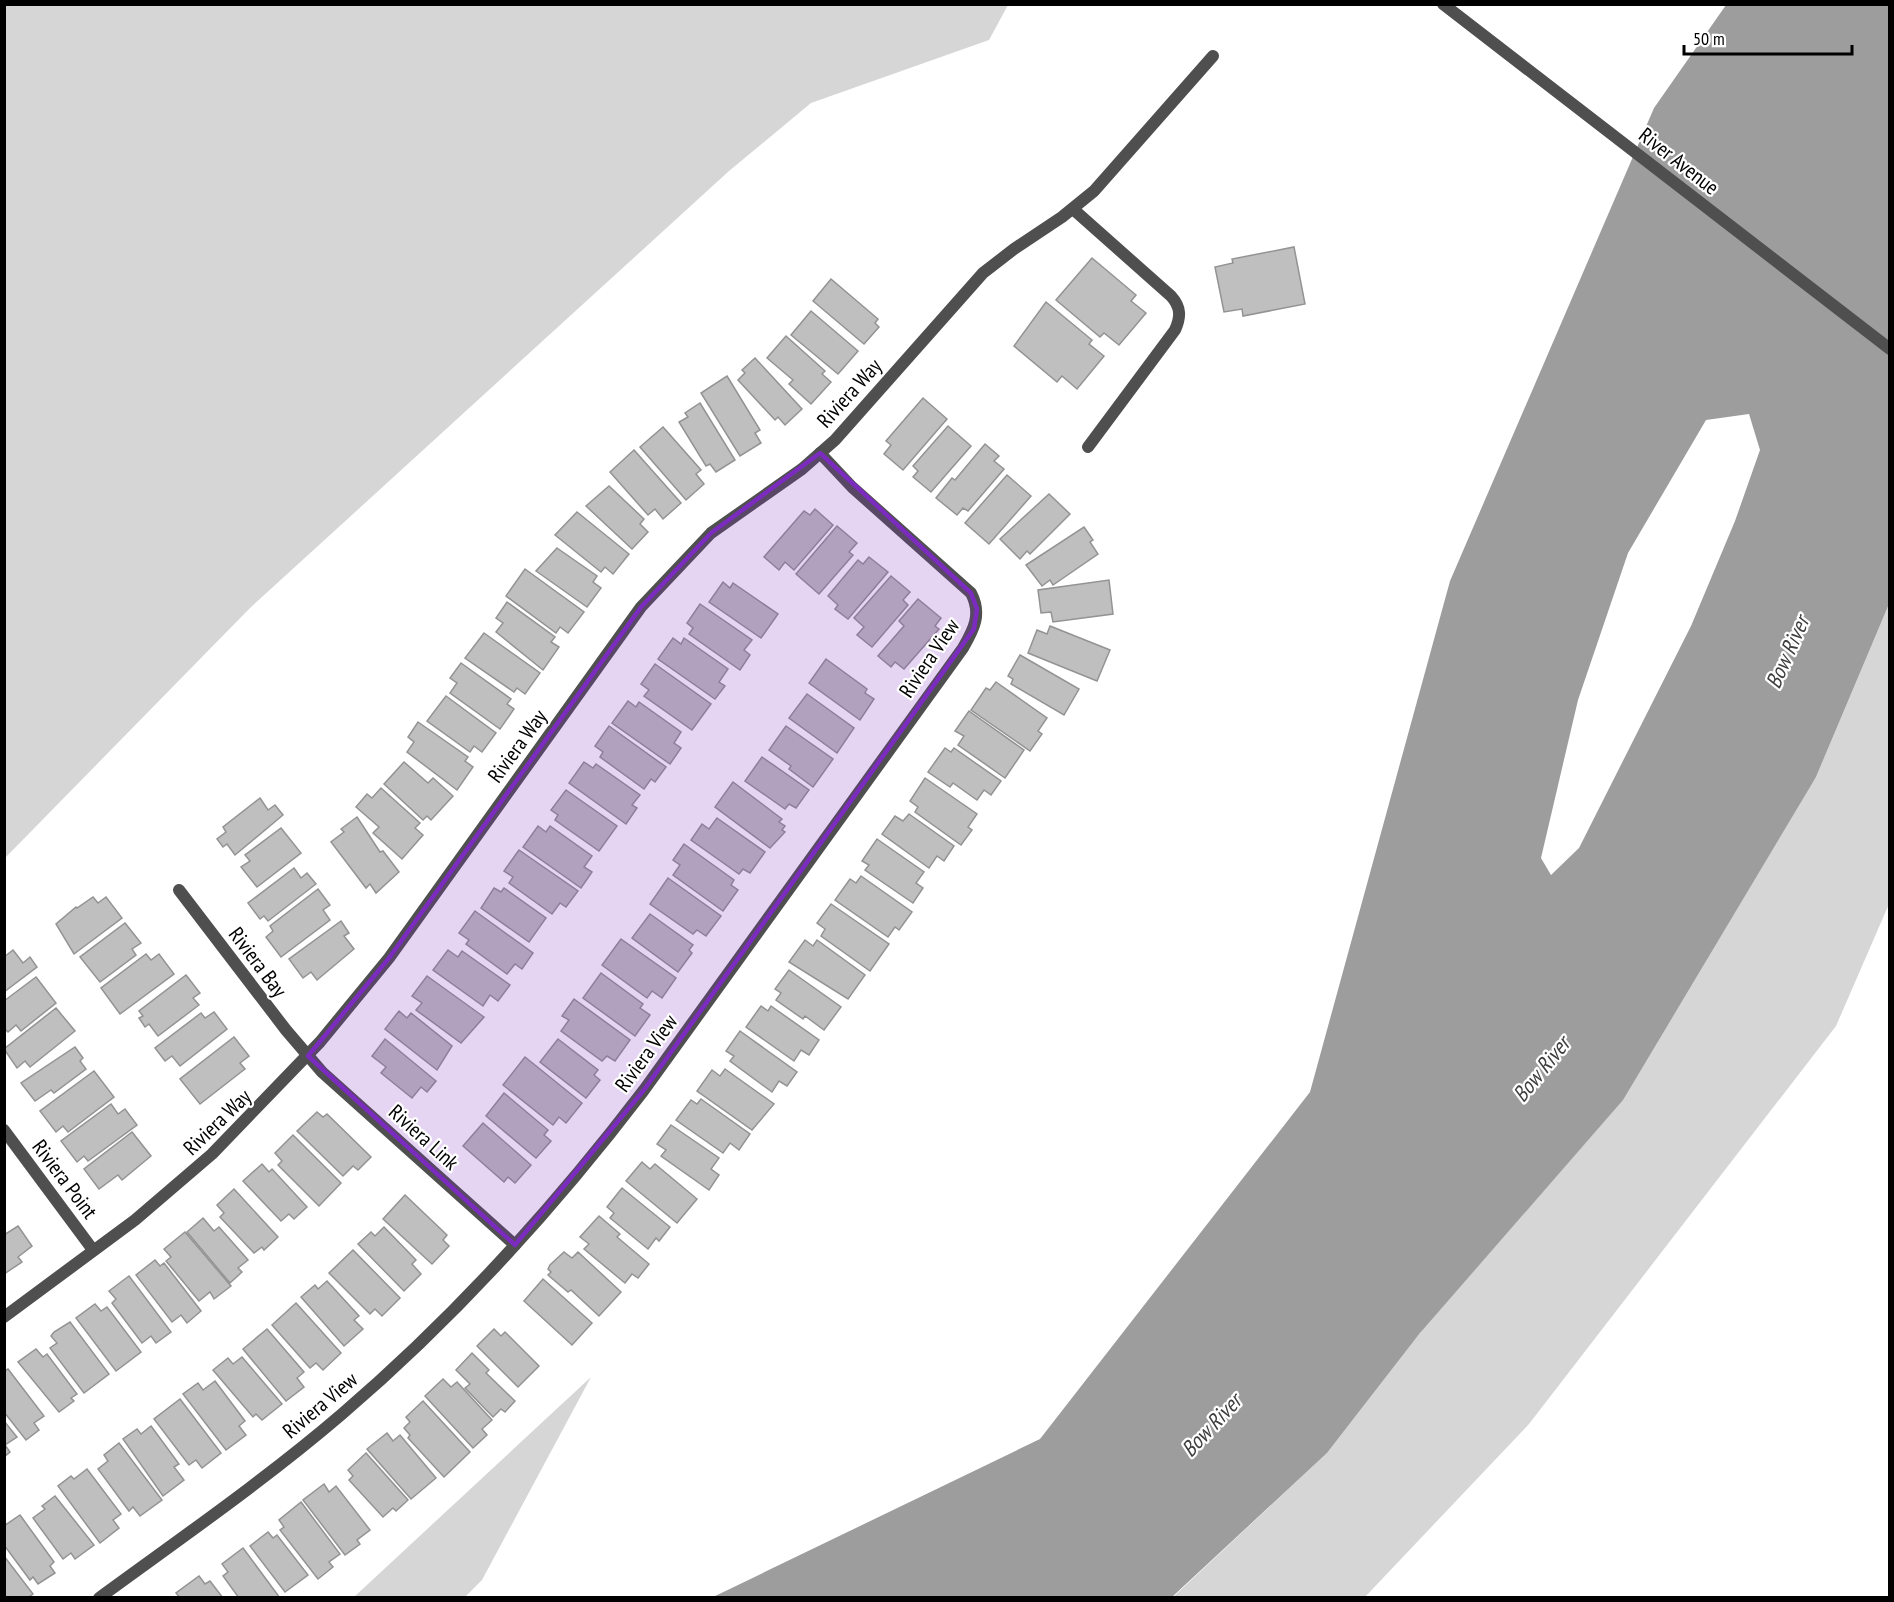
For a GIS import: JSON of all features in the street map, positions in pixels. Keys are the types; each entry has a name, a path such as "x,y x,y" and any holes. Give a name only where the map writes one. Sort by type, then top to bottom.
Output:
{"street":[{"name":"River Avenue","path":"1443,4 1890,349"},
{"name":"Riviera Way","path":"4,1317 135,1220 212,1154 308,1056 389,958 641,607 711,533 820,453 848,426 983,273 1073,209 1113,171 1213,56"},
{"path":"1073,209 1171,296 1178,303 1180,312 1175,330 1088,447"},
{"name":"Riviera View","path":"99,1598 242,1493 342,1414 428,1336 515,1245 595,1154 644,1090 963,648 974,629 977,609 971,593 852,487 820,453"},
{"name":"Riviera Bay","path":"179,890 308,1056"},
{"name":"Riviera Link","path":"308,1056 515,1245"},
{"name":"Riviera Point","path":"4,1130 93,1250"}],"highlighted area":[{"path":"820,453 971,593 977,609 974,629 644,1090 515,1245 308,1056 389,958 641,607 711,533"}],"shaded area":[{"path":"5,4 1008,5 989,40 811,103 729,171 250,608 5,858"},
{"path":"1889,604 1889,904 1836,1026 1529,1424 1365,1597 1172,1598 1327,1453 1420,1333 1816,777"},
{"path":"591,1377 482,1580 465,1597 354,1597"}],"water":[{"name":"Bow River","path":"1726,5 1889,5 1889,604 1816,777 1623,1100 1420,1333 1327,1453 1172,1597 711,1598 1040,1439 1310,1092 1450,581 1654,108","holes":["1749,414 1760,450 1735,521 1691,626 1579,848 1551,875 1541,858 1578,700 1628,553 1706,420"]}],"building":[{"path":"1294,247 1305,304 1243,316 1242,309 1224,312 1215,267 1233,263 1232,259"},
{"path":"1092,258 1136,295 1131,301 1146,313 1119,345 1104,333 1100,337 1056,300"},
{"path":"831,279 878,319 875,323 879,327 864,344 813,301"},
{"path":"1046,302 1092,340 1089,344 1104,356 1077,389 1062,376 1057,382 1014,346"},
{"path":"811,311 858,351 838,374 791,335"},
{"path":"786,336 825,371 822,374 831,382 811,404 789,384 793,380 767,358"},
{"path":"755,358 802,409 785,425 778,417 775,420 738,380 745,373 742,370"},
{"path":"727,376 760,430 755,433 761,443 740,456 701,393"},
{"path":"923,398 947,419 903,470 884,454 891,445 886,441"},
{"path":"700,403 735,460 716,472 710,464 706,466 679,422 688,417 685,413"},
{"path":"948,426 971,446 931,492 913,477 918,471 913,466"},
{"path":"663,427 701,470 696,474 704,484 686,500 640,447"},
{"path":"985,444 999,456 994,461 1004,469 968,511 963,508 957,515 936,498 952,478 955,480"},
{"path":"634,450 681,503 663,519 655,509 648,515 610,472"},
{"path":"1007,475 1031,496 989,544 965,523"},
{"path":"609,486 644,519 640,524 648,532 632,549 586,506"},
{"path":"1049,494 1070,514 1030,554 1027,551 1020,559 1000,539"},
{"path":"815,509 833,525 794,570 785,562 779,570 764,557 804,511 810,515"},
{"path":"577,512 629,554 613,574 605,567 601,572 555,535"},
{"path":"837,526 857,543 849,552 853,555 819,594 796,574"},
{"path":"1084,527 1093,540 1090,542 1098,554 1053,585 1050,580 1042,586 1026,565"},
{"path":"557,548 597,576 593,582 601,588 587,607 536,571"},
{"path":"869,557 888,572 848,619 835,609 838,605 828,596 858,560 863,564"},
{"path":"525,569 584,612 568,633 560,627 556,633 506,596"},
{"path":"891,576 910,592 903,600 908,605 872,647 857,635 864,627 854,618"},
{"path":"1109,580 1113,614 1053,622 1051,612 1041,613 1038,590"},
{"path":"723,582 730,588 733,583 778,614 761,638 709,602"},
{"path":"918,599 941,618 935,626 939,629 904,669 895,662 891,667 878,656 904,626 899,621"},
{"path":"507,602 555,637 551,642 559,647 543,670 496,632 503,623 496,618"},
{"path":"700,604 752,640 744,650 750,655 740,670 689,634 693,628 687,623"},
{"path":"1050,626 1110,650 1097,681 1028,653 1037,630 1047,634"},
{"path":"484,633 540,673 525,694 517,688 514,692 465,658"},
{"path":"673,638 681,644 684,638 728,669 719,682 725,686 715,699 658,659"},
{"path":"1020,655 1079,689 1064,715 1011,684 1013,679 1008,676"},
{"path":"826,659 867,689 865,693 874,699 860,720 809,683"},
{"path":"461,663 511,699 507,704 514,709 500,729 450,693 457,683 450,678"},
{"path":"655,664 711,704 692,730 644,696 649,690 641,684"},
{"path":"996,682 1047,718 1038,731 1042,734 1030,751 971,710 986,688 990,690"},
{"path":"807,694 854,728 837,753 789,718"},
{"path":"446,696 496,733 482,752 474,746 470,752 427,721"},
{"path":"628,701 636,707 639,702 681,732 674,743 681,748 670,764 612,723"},
{"path":"969,711 1024,750 1005,778 958,745 964,736 955,731"},
{"path":"418,722 468,757 465,761 473,767 457,790 407,752 414,742 408,737"},
{"path":"609,726 666,767 655,782 651,779 644,789 600,757 603,752 595,746"},
{"path":"786,726 833,759 813,787 789,769 791,766 769,750"},
{"path":"945,748 951,752 954,748 1001,781 991,795 984,790 977,800 953,783 950,787 928,772"},
{"path":"762,757 809,790 796,808 789,804 785,809 745,781"},
{"path":"404,762 428,783 433,778 453,796 431,820 427,816 423,820 384,784"},
{"path":"584,762 593,768 596,764 640,795 632,805 637,808 626,824 569,783"},
{"path":"925,778 977,814 968,827 972,830 961,845 915,812 918,807 910,801"},
{"path":"733,782 782,819 779,822 785,826 782,830 785,832 770,848 715,807"},
{"path":"381,788 420,823 415,828 423,835 402,859 373,833 379,827 356,807 367,794 372,798"},
{"path":"566,790 617,826 599,851 555,820 558,815 551,810"},
{"path":"260,798 268,810 275,805 283,815 235,855 227,844 223,847 217,839 226,832 223,827"},
{"path":"909,814 954,846 944,861 937,856 929,868 882,834 895,816 903,821"},
{"path":"357,817 380,852 383,851 399,872 376,893 370,884 366,888 331,842 344,832 341,829"},
{"path":"717,818 765,852 750,873 743,869 739,874 691,840 702,824 709,829"},
{"path":"538,826 546,832 550,826 592,856 584,867 592,872 581,888 523,847"},
{"path":"281,828 301,853 257,887 241,867 250,861 245,855"},
{"path":"877,839 924,872 916,883 923,888 913,903 865,870 869,865 862,861"},
{"path":"684,844 734,880 731,885 738,890 723,911 673,875 680,865 673,860"},
{"path":"519,850 578,891 566,907 560,903 552,914 509,883 513,877 504,871"},
{"path":"294,868 301,878 307,873 316,884 268,921 264,916 260,919 248,903"},
{"path":"861,876 912,912 899,930 895,927 888,937 835,900 850,879 856,883"},
{"path":"668,878 721,916 706,936 697,930 693,934 650,904"},
{"path":"494,888 501,892 504,888 546,918 529,942 481,908"},
{"path":"318,889 330,905 323,910 330,920 281,957 266,937 273,931 270,926"},
{"path":"93,897 98,903 106,897 122,918 74,954 56,924 76,907"},
{"path":"831,904 889,944 870,971 821,936 825,929 817,923"},
{"path":"475,911 533,953 522,969 515,964 507,974 466,944 469,940 459,933"},
{"path":"650,914 693,945 689,950 692,953 678,972 632,938"},
{"path":"341,921 349,933 344,936 354,949 317,980 311,972 303,978 289,959"},
{"path":"125,923 141,943 132,949 136,955 100,982 80,957"},
{"path":"621,939 676,978 662,998 652,991 647,998 602,965"},
{"path":"805,940 813,946 817,940 865,975 848,999 789,962"},
{"path":"13,950 23,963 30,957 37,967 4,992 4,957"},
{"path":"448,950 458,957 462,951 510,985 498,1001 490,995 483,1006 433,970"},
{"path":"146,954 151,960 159,954 174,974 120,1014 101,988"},
{"path":"789,970 841,1007 824,1030 805,1016 803,1019 776,1000 781,993 775,989"},
{"path":"601,973 643,1004 640,1008 650,1015 635,1036 583,998"},
{"path":"186,975 200,993 193,998 199,1005 158,1036 149,1024 145,1027 139,1018 143,1016 139,1011"},
{"path":"427,976 484,1017 461,1043 416,1010 422,1003 412,996"},
{"path":"36,977 56,1003 21,1031 16,1025 8,1032 4,1028 4,1001"},
{"path":"574,999 630,1040 615,1061 607,1056 602,1061 561,1031 569,1020 562,1016"},
{"path":"761,1006 768,1011 771,1006 819,1040 809,1055 801,1050 794,1061 746,1027"},
{"path":"56,1008 75,1031 30,1067 25,1061 17,1068 4,1049"},
{"path":"399,1011 407,1018 411,1013 452,1046 437,1070 385,1029"},
{"path":"214,1012 227,1029 180,1066 172,1056 165,1061 155,1048 201,1013 205,1018"},
{"path":"740,1031 797,1072 787,1086 779,1081 772,1092 730,1061 734,1056 726,1051"},
{"path":"234,1037 249,1056 240,1063 245,1069 200,1104 180,1079"},
{"path":"385,1039 436,1081 427,1092 421,1087 412,1098 381,1073 386,1067 372,1056"},
{"path":"558,1039 598,1070 594,1075 600,1080 586,1098 540,1062"},
{"path":"75,1047 83,1058 80,1061 86,1069 54,1093 51,1090 35,1101 21,1083"},
{"path":"525,1057 582,1103 566,1123 559,1117 553,1125 503,1085"},
{"path":"725,1069 774,1104 752,1130 697,1091 712,1070 720,1076"},
{"path":"94,1071 114,1097 68,1132 63,1126 56,1132 40,1111"},
{"path":"504,1093 548,1130 544,1135 551,1141 536,1158 486,1116"},
{"path":"701,1099 750,1134 739,1150 730,1143 723,1153 676,1120 691,1100 697,1104"},
{"path":"111,1104 118,1114 125,1109 137,1125 88,1161 84,1156 77,1162 61,1141"},
{"path":"317,1112 323,1117 327,1114 371,1157 358,1170 353,1166 343,1176 297,1131"},
{"path":"483,1123 531,1165 515,1183 508,1177 504,1182 463,1146"},
{"path":"671,1125 719,1158 711,1169 719,1175 709,1190 661,1156 666,1150 657,1144"},
{"path":"132,1132 151,1156 122,1180 118,1175 99,1189 84,1169"},
{"path":"293,1135 341,1183 319,1206 278,1165 282,1161 275,1153"},
{"path":"642,1162 650,1169 655,1164 697,1199 677,1223 626,1181"},
{"path":"262,1164 269,1172 272,1169 307,1207 294,1219 289,1214 281,1221 243,1181"},
{"path":"622,1188 670,1227 659,1241 656,1238 648,1249 610,1218 614,1213 607,1207"},
{"path":"234,1189 278,1237 264,1250 262,1247 254,1253 220,1217 224,1213 217,1205"},
{"path":"405,1195 447,1235 443,1240 449,1246 432,1264 383,1219"},
{"path":"599,1216 620,1234 617,1237 649,1264 638,1278 632,1274 625,1283 584,1249 589,1244 580,1237"},
{"path":"203,1218 214,1231 219,1227 248,1260 238,1268 242,1272 230,1283 187,1232"},
{"path":"18,1226 32,1246 18,1257 22,1262 4,1274 4,1235"},
{"path":"384,1227 416,1260 412,1264 421,1274 404,1291 358,1244 371,1232 375,1236"},
{"path":"185,1232 231,1286 214,1299 210,1292 199,1301 166,1261 171,1257 164,1249"},
{"path":"353,1250 400,1298 382,1316 375,1309 370,1314 329,1273"},
{"path":"564,1252 572,1258 578,1252 621,1292 599,1316 571,1290 568,1292 548,1275 551,1272 548,1269 550,1265"},
{"path":"155,1260 160,1266 164,1263 201,1311 187,1323 181,1315 172,1322 136,1275"},
{"path":"129,1276 171,1332 156,1343 151,1336 142,1343 112,1303 116,1299 109,1291"},
{"path":"543,1279 592,1323 572,1345 524,1301"},
{"path":"327,1281 359,1316 354,1320 363,1329 344,1346 301,1297 315,1285 318,1289"},
{"path":"296,1303 341,1353 323,1370 316,1363 310,1368 272,1325"},
{"path":"95,1304 101,1311 107,1307 141,1352 116,1371 76,1318"},
{"path":"70,1322 109,1374 84,1393 50,1348 57,1343 51,1336 54,1332"},
{"path":"267,1329 304,1372 297,1378 304,1387 286,1401 243,1349"},
{"path":"494,1329 501,1336 505,1332 539,1366 518,1387 477,1346"},
{"path":"36,1349 43,1357 47,1354 77,1394 71,1398 74,1401 59,1412 18,1362"},
{"path":"472,1353 489,1370 486,1373 515,1401 505,1412 501,1409 493,1417 465,1388 470,1384 456,1370"},
{"path":"242,1357 282,1404 262,1420 256,1414 253,1417 213,1370 228,1358 233,1364"},
{"path":"8,1369 44,1416 34,1423 39,1430 26,1440 4,1412 4,1371"},
{"path":"443,1379 451,1387 457,1382 492,1420 482,1429 487,1435 473,1448 425,1396"},
{"path":"215,1381 245,1421 239,1426 246,1435 226,1450 183,1394 198,1383 203,1390"},
{"path":"180,1399 221,1453 202,1468 196,1460 189,1465 154,1419"},
{"path":"423,1401 470,1452 444,1477 408,1438 410,1435 404,1428 410,1422 406,1417"},
{"path":"4,1421 17,1437 5,1445 10,1452 4,1457"},
{"path":"151,1426 179,1464 174,1467 184,1480 163,1496 123,1439 137,1429 141,1434"},
{"path":"387,1433 393,1441 400,1435 436,1478 411,1499 367,1449"},
{"path":"119,1443 162,1500 140,1516 133,1507 129,1511 98,1469 108,1461 104,1455"},
{"path":"366,1453 408,1500 396,1511 393,1508 383,1517 349,1480 353,1476 348,1470"},
{"path":"87,1469 121,1514 113,1520 119,1528 100,1543 58,1486 71,1476 74,1479"},
{"path":"324,1484 329,1492 336,1486 370,1530 357,1540 360,1544 345,1555 303,1500"},
{"path":"55,1496 94,1545 75,1559 71,1553 63,1559 33,1518 45,1509 42,1506"},
{"path":"301,1502 340,1554 329,1562 333,1567 318,1579 280,1530 284,1527 279,1520"},
{"path":"20,1515 54,1562 50,1566 55,1573 38,1584 33,1577 30,1580 4,1545 4,1526"},
{"path":"268,1532 273,1538 277,1535 308,1575 285,1592 250,1546"},
{"path":"243,1548 280,1598 239,1598 223,1576 228,1572 222,1564"},
{"path":"4,1556 33,1594 27,1598 4,1598"},
{"path":"199,1576 205,1584 210,1581 223,1598 180,1598 176,1593"}]}
